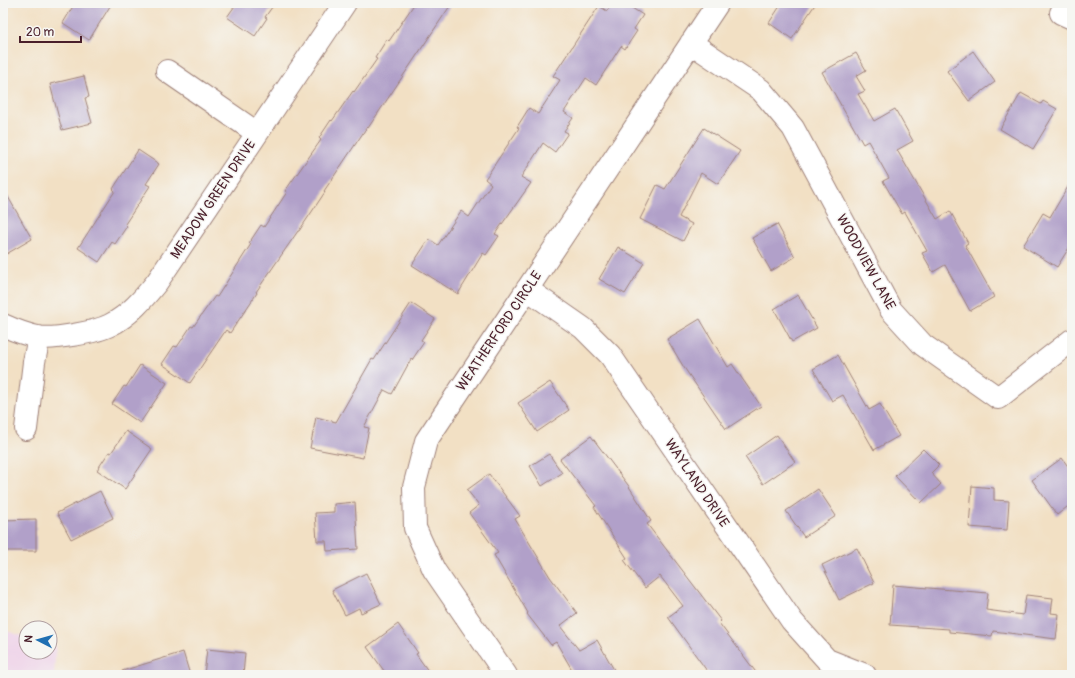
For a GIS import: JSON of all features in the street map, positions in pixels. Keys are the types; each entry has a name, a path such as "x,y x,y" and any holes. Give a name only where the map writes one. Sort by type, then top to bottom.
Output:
{"street":[{"name":"MEADOW GREEN DRIVE","path":"39,337 69,336 110,326 135,307 157,282 345,3"},
{"name":"WEATHERFORD CIRCLE","path":"506,675 434,570 415,528 414,487 426,441 718,3"},
{"name":"WOODVIEW LANE","path":"691,43 761,90 792,128 891,310 923,344 998,398 1072,340"},
{"path":"167,71 257,133"},
{"name":"WAYLAND DRIVE","path":"527,289 583,328 610,355 792,621 828,660 865,675"},
{"path":"3,325 39,337 34,362 26,429"}],"shaded area":[{"path":"3,630 18,635 18,660 55,660 54,675 3,675"}],"building":[{"path":"75,3 112,3 89,40 63,23"},
{"path":"237,3 275,3 265,17 267,18 255,36 227,17"},
{"path":"415,3 452,3 324,191 325,192 299,231 256,292 257,293 230,333 226,330 190,383 162,364 174,346 177,347 191,326 193,327 215,296 217,297 251,244 249,243 261,225 264,227 287,192 285,191 321,140 319,138 331,120 332,121 353,91 354,92 377,59 375,58 387,39 389,41"},
{"path":"613,3 624,3 643,15 634,29 637,31 625,49 621,46 596,85 586,78 564,112 573,118 564,131 568,133 555,152 543,143 521,177 531,183 495,234 499,236 486,255 483,253 458,294 412,265 429,239 438,245 461,211 469,217 491,184 485,179 519,128 517,127 529,108 538,114 560,80 553,76 599,6 607,11"},
{"path":"782,3 816,3 792,39 769,23"},
{"path":"973,51 995,82 969,101 947,71"},
{"path":"856,53 866,70 856,76 865,91 858,94 874,121 895,109 913,141 897,150 937,219 950,211 968,243 965,245 994,297 970,311 945,265 933,272 922,253 927,251 905,212 902,214 883,181 889,178 868,141 863,144 822,72"},
{"path":"84,76 89,97 85,98 92,123 62,130 50,84"},
{"path":"1021,93 1041,104 1043,101 1057,109 1033,149 1000,129"},
{"path":"704,128 740,151 718,184 701,173 679,217 692,224 683,241 640,219 657,185 665,189"},
{"path":"138,150 159,164 146,184 150,186 125,224 127,226 115,244 112,242 99,262 78,248 115,191 113,189"},
{"path":"1072,180 1072,243 1057,267 1023,246 1043,213 1050,217"},
{"path":"3,188 32,239 3,256"},
{"path":"777,224 795,257 771,271 752,238"},
{"path":"618,247 644,263 625,294 599,279"},
{"path":"798,295 817,328 792,342 774,309"},
{"path":"411,303 435,319 421,340 424,342 412,360 411,359 392,394 384,390 364,427 369,428 363,458 310,448 316,417 336,422 372,359 374,360"},
{"path":"700,319 728,367 732,364 761,406 726,429 683,366 667,339"},
{"path":"838,355 869,410 880,404 899,436 874,450 843,395 832,401 813,369"},
{"path":"140,365 167,383 140,423 112,404 124,386 126,387"},
{"path":"550,382 569,410 537,432 518,403"},
{"path":"126,431 152,449 125,489 97,470"},
{"path":"777,435 795,462 763,484 745,457"},
{"path":"591,436 628,485 651,521 647,524 721,621 719,623 758,675 710,675 668,617 683,606 660,576 645,588 624,560 627,558 594,507 596,506 560,459"},
{"path":"923,449 939,465 931,473 941,484 921,503 895,476"},
{"path":"549,454 562,473 542,486 530,466"},
{"path":"1062,458 1072,472 1072,503 1057,515 1032,480"},
{"path":"489,474 520,516 515,519 550,577 577,613 560,626 579,650 597,640 617,675 575,675 556,642 551,645 527,614 528,613 494,555 498,553 469,513 479,505 467,490"},
{"path":"972,486 994,488 994,500 1009,501 1007,530 969,527"},
{"path":"818,489 836,516 804,537 786,511"},
{"path":"100,491 113,518 71,539 57,513"},
{"path":"355,502 358,549 327,551 326,541 317,541 315,513 334,512 334,504"},
{"path":"36,519 36,551 3,551 3,520"},
{"path":"857,548 874,583 839,600 822,565"},
{"path":"366,573 381,604 361,613 359,608 345,615 332,590"},
{"path":"893,585 988,593 986,610 1023,615 1026,595 1053,598 1051,613 1059,614 1056,639 993,631 992,636 949,632 949,629 890,625"},
{"path":"398,624 431,675 387,675 367,647"},
{"path":"207,649 245,653 243,675 204,675"},
{"path":"183,652 190,675 122,675 122,671"}]}
